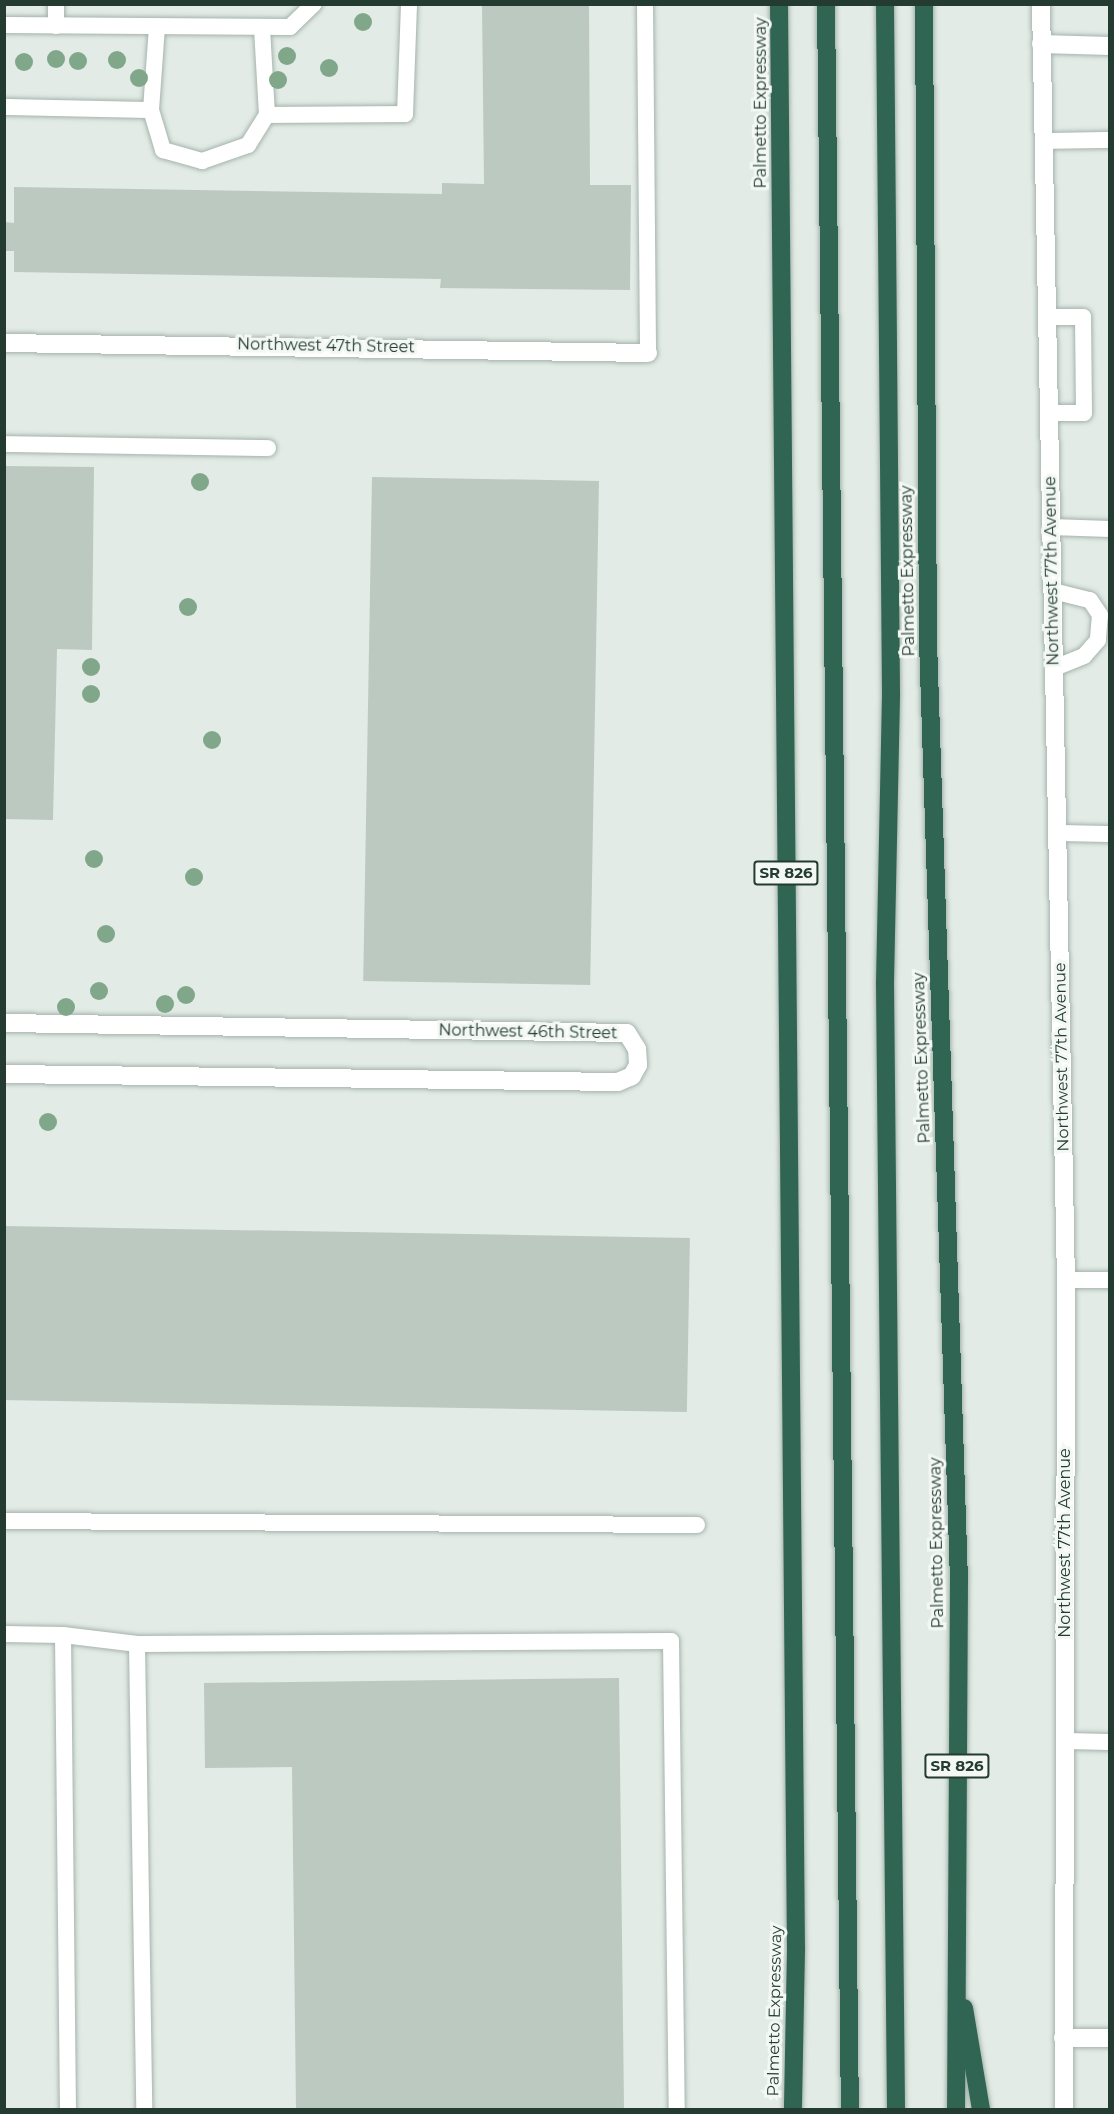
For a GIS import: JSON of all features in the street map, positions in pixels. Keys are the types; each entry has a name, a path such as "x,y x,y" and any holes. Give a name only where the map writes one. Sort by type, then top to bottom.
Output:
{"highway":[{"name":"Palmetto Expressway","path":"779,4 796,1949 793,2109"},
{"path":"826,4 847,2025 850,2109"},
{"path":"885,4 891,696 885,983 896,2109"},
{"name":"Palmetto Expressway","path":"924,4 928,641 959,1579 955,1954 956,2109"},
{"path":"955,1954 981,2109"},
{"path":"845,2109 847,2025"}],"street":[{"name":"Northwest 77th Avenue","path":"1041,4 1066,1280 1064,2109"},
{"path":"1041,44 1110,46"},
{"name":"Northwest 47th Street","path":"4,343 648,352"},
{"name":"Northwest 46th Street","path":"4,1023 627,1033 637,1049 638,1065 632,1076 618,1082 4,1074"},
{"path":"1063,2038 1110,2038"}],"lane":[{"path":"56,4 56,26"},
{"path":"4,25 290,27 314,4"},
{"path":"267,115 405,114 409,4"},
{"path":"645,4 648,352"},
{"path":"157,26 151,110 163,150 202,160 248,145 267,115 262,27"},
{"path":"4,107 151,110"},
{"path":"1044,141 1110,140"},
{"path":"1047,317 1083,317 1084,413 1049,413"},
{"path":"4,444 268,447"},
{"path":"1052,527 1110,529"},
{"path":"1053,591 1090,600 1100,615 1098,640 1084,656 1054,668"},
{"path":"1058,833 1110,834"},
{"path":"1066,1280 1110,1280"},
{"path":"4,1521 697,1525"},
{"path":"4,1634 63,1635 137,1644 671,1641 677,2109"},
{"path":"63,1635 68,2109"},
{"path":"137,1644 144,2109"},
{"path":"1065,1741 1110,1742"}],"building":[{"path":"482,4 589,4 590,185 631,185 630,290 440,288 441,279 14,272 14,251 4,251 4,222 14,223 14,187 442,194 442,183 484,184"},
{"path":"4,466 94,467 92,650 57,649 53,820 4,819"},
{"path":"372,477 599,481 590,985 363,981"},
{"path":"4,1226 690,1238 687,1412 4,1400"},
{"path":"619,1678 624,2109 296,2109 292,1767 205,1768 204,1683"}]}
